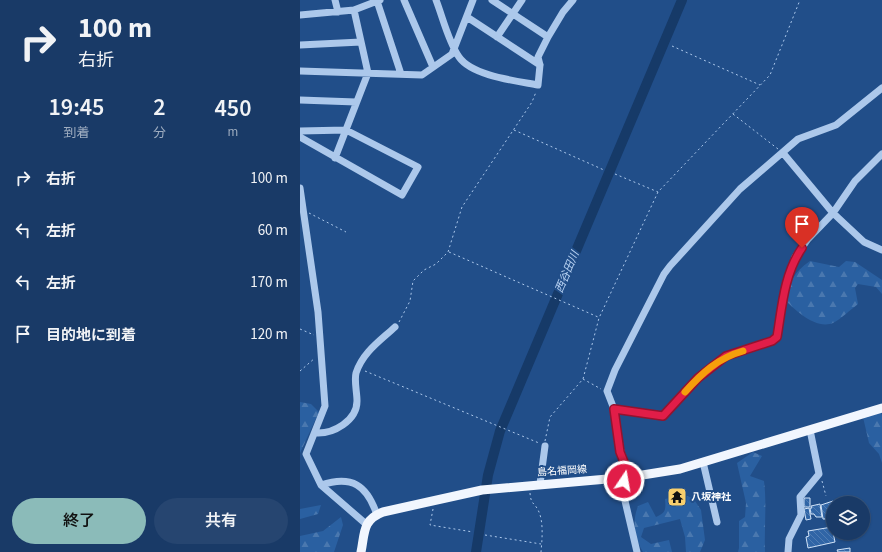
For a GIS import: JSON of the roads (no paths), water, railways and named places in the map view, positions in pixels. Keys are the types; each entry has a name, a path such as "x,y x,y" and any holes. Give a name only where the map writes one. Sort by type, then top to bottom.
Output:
{"main road":[{"name":"島名福岡線","path":"366,524 370,519 377,515 485,490 540,484 627,478 680,469 882,408"},
{"path":"361,552 366,524"}],"street":[{"path":"335,0 338,12"},
{"path":"404,0 433,67"},
{"path":"436,0 459,58 494,77 538,85 540,66 538,57 548,37 573,0"},
{"path":"300,71 422,75 452,54 473,0"},
{"path":"492,0 514,13 548,37"},
{"path":"497,37 522,0"},
{"path":"300,15 354,10 378,1 401,74"},
{"path":"335,158 368,73 354,10"},
{"path":"467,17 540,66"},
{"path":"300,45 361,42"},
{"path":"637,552 624,501 627,478 620,452 614,409 607,392 614,370 664,274 740,188 798,139 836,125 882,88"},
{"path":"300,100 356,102"},
{"path":"300,131 346,130 418,167 402,195 300,137"},
{"path":"783,153 833,213 864,242 882,250"},
{"path":"614,409 663,416 698,378 726,356 772,341 777,337 785,287 795,257 808,239 833,213 855,181 882,154"},
{"path":"300,188 322,353 325,406 316,433 306,454 321,485 366,524"},
{"path":"316,433 343,426 353,414 357,402 356,374 372,347 395,327"},
{"path":"788,552 789,539 801,515 800,497 819,474 810,430"},
{"path":"540,484 545,446"},
{"path":"703,462 717,522"},
{"path":"321,485 338,480 354,484 369,496 377,515"}],"waterway":[{"name":"西谷田川","path":"476,552 488,475 500,431 682,0"}],"place":[{"name":"八坂神社","path":"677,497"}]}
